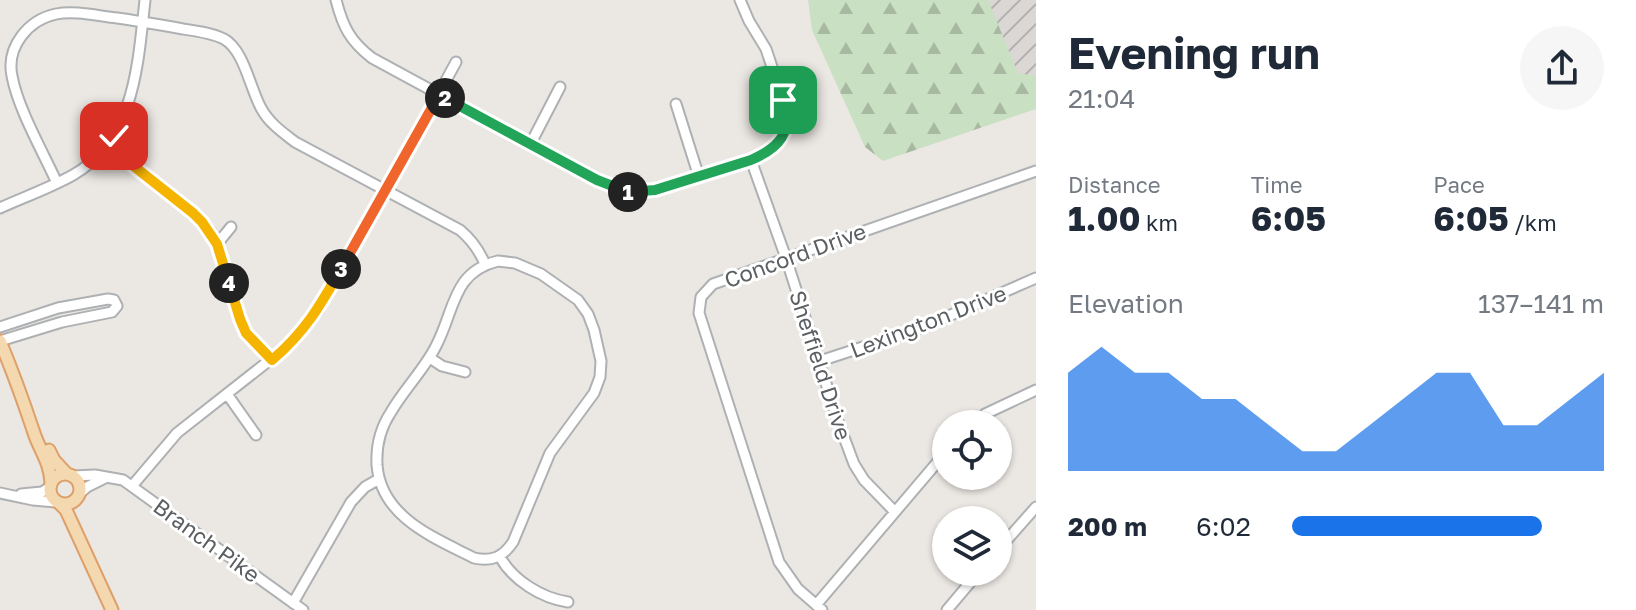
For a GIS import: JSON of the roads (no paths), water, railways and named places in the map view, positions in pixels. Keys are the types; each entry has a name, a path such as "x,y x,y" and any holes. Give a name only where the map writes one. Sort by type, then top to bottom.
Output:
{"main road":[{"path":"0,341 54,460 80,484 76,514 93,567"},
{"path":"20,388 33,431 50,466 50,494 66,510 112,610"},
{"path":"50,485 58,476 70,475"},
{"path":"58,503 69,504 78,497"}],"street":[{"path":"0,208 85,167 107,145 118,129 130,98 145,0"},
{"path":"336,0 349,36 372,58 597,180 629,192 655,190 751,160 772,149 784,133 787,111 766,49 740,0"},
{"path":"57,183 12,79 12,57 27,28 37,20 58,13 142,21 211,34 227,41 238,53 261,110 275,127 295,142 469,237 485,264"},
{"path":"132,486 177,433 294,341 317,312 456,62"},
{"path":"531,143 560,87"},
{"path":"676,104 699,177"},
{"path":"107,145 193,213 211,232 246,333 272,360"},
{"name":"Sheffield Drive","path":"751,160 854,464 864,480 895,512"},
{"name":"Concord Drive","path":"819,608 798,589 779,562 699,313 701,297 713,284 1035,173"},
{"path":"217,244 231,227"},
{"path":"498,261 515,263 541,274 571,294 588,314 594,330 601,361 600,377 594,393 550,453 513,542 500,557 490,560 474,558 424,532 400,514 382,488 377,455 382,428 430,358 465,280 475,269 498,261"},
{"name":"Lexington Drive","path":"820,361 921,328 1036,278"},
{"path":"0,327 58,308 108,299 114,300 117,306 115,311 109,313 62,322 0,341"},
{"path":"430,358 442,366 465,372"},
{"path":"994,410 1036,390"},
{"path":"227,394 256,435"},
{"path":"819,608 932,468"},
{"name":"Branch Pike","path":"70,475 108,476 123,480 303,610"},
{"path":"78,497 87,487 108,476"},
{"path":"293,603 351,502 365,487 379,479"},
{"path":"14,495 39,493 50,485"},
{"path":"0,493 58,503"},
{"path":"1012,535 1034,512"},
{"path":"500,557 505,566 530,587 555,600 568,602"},
{"path":"947,610 967,586"}]}
